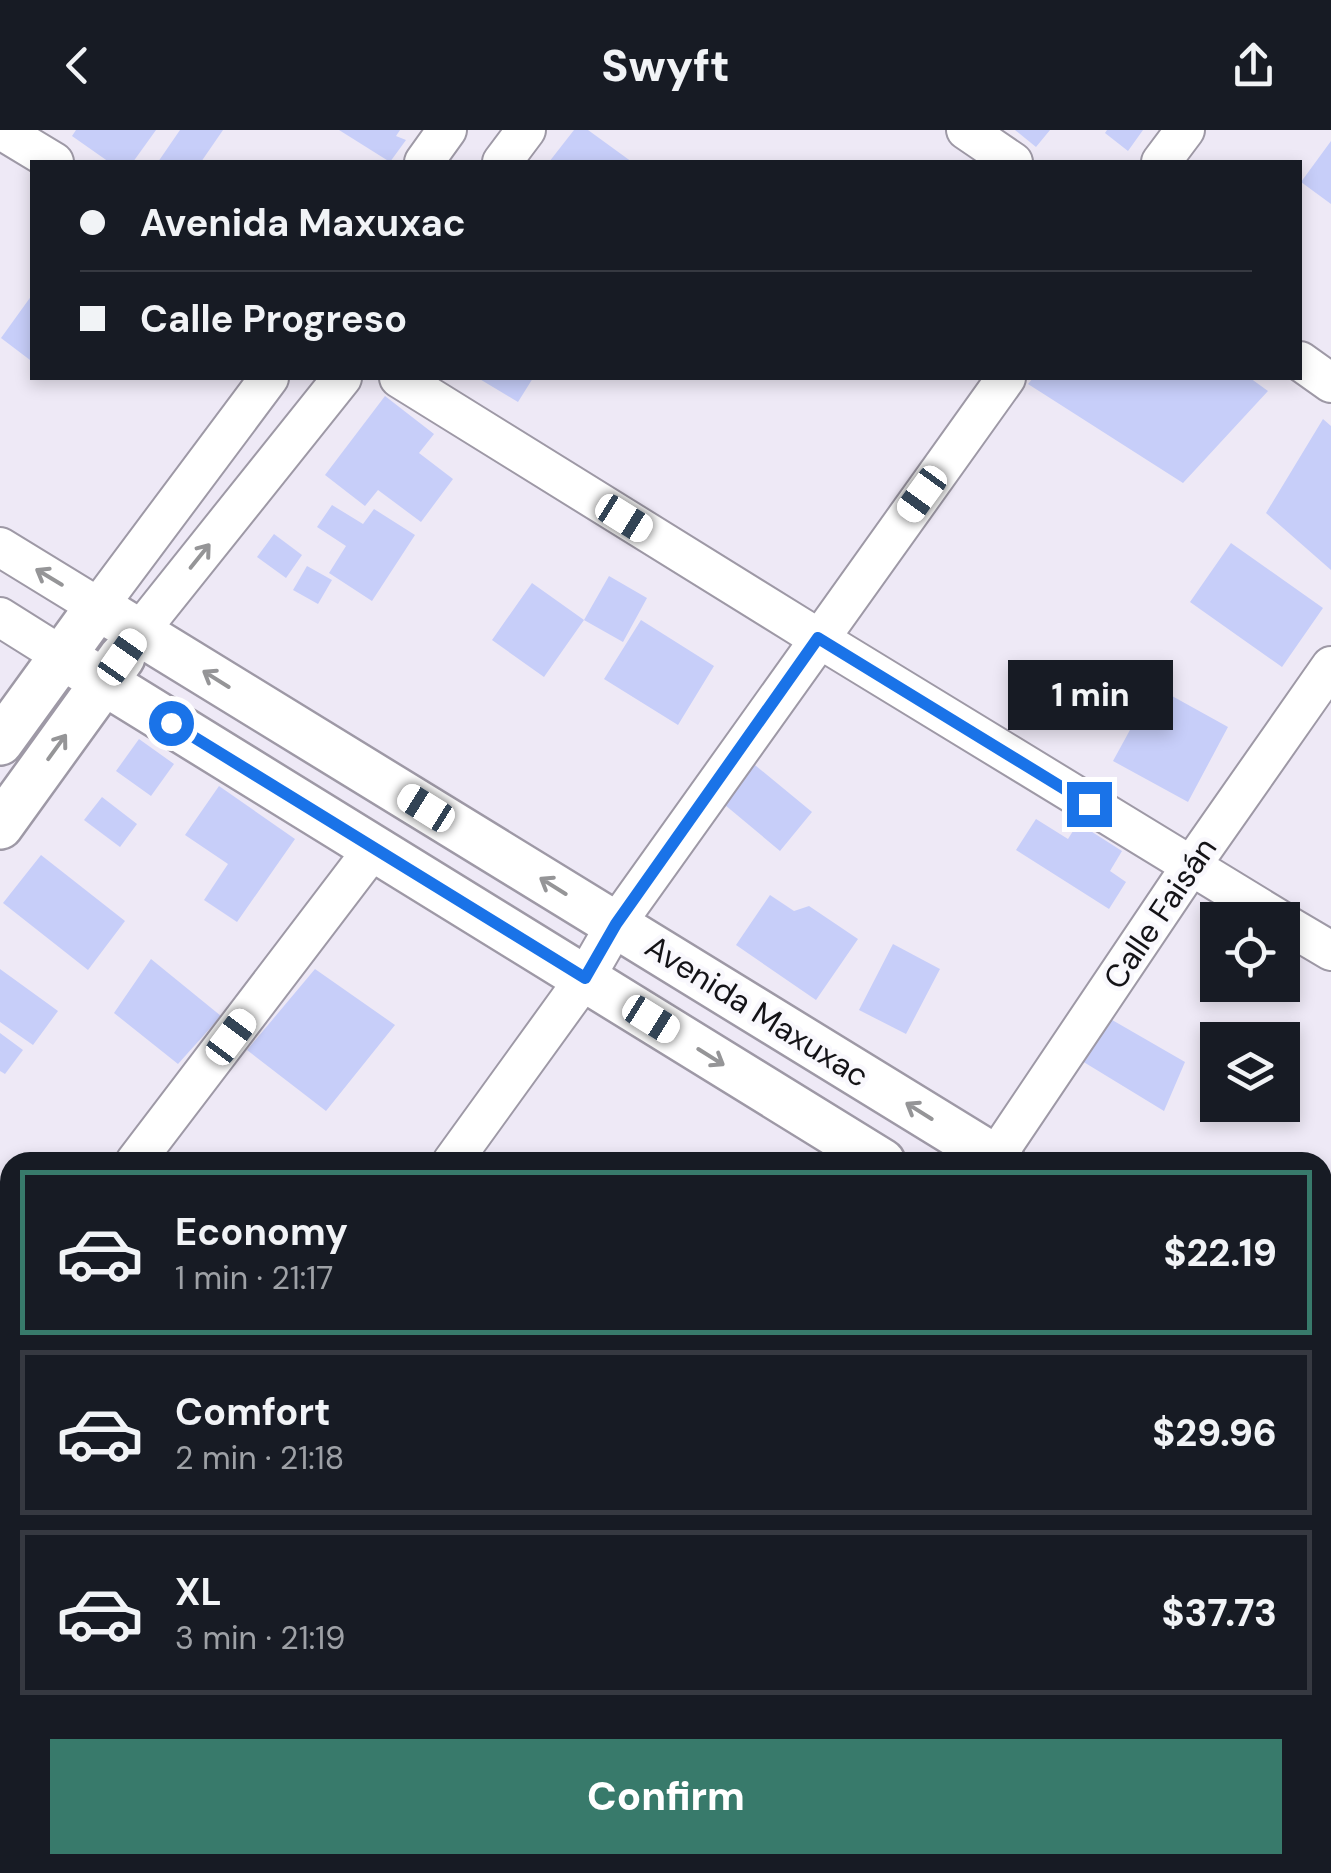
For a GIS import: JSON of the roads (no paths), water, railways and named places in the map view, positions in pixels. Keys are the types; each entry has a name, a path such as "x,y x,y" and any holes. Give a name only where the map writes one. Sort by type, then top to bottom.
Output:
{"main road":[{"name":"Avenida Maxuxac","path":"98,607 982,1152"},
{"path":"0,742 98,607"},
{"path":"0,826 139,632"},
{"name":"Avenida Maxuxac","path":"62,656 866,1152"},
{"path":"238,765 268,711"}],"street":[{"path":"1,130 51,160"},
{"path":"425,160 447,130"},
{"path":"504,160 526,130"},
{"path":"966,130 1010,160"},
{"path":"1162,160 1185,130"},
{"path":"1302,362 1331,382"},
{"path":"98,607 268,380"},
{"path":"139,632 340,380"},
{"path":"402,380 1250,902"},
{"path":"459,1152 585,978 616,924 818,638 1005,380"},
{"name":"Avenida Maxuxac","path":"0,547 98,607"},
{"name":"Avenida Maxuxac","path":"0,617 62,656"},
{"name":"Calle Faisán","path":"1002,1152 1191,866 1331,666"},
{"path":"144,1152 374,848"},
{"path":"1300,932 1331,951"}]}
